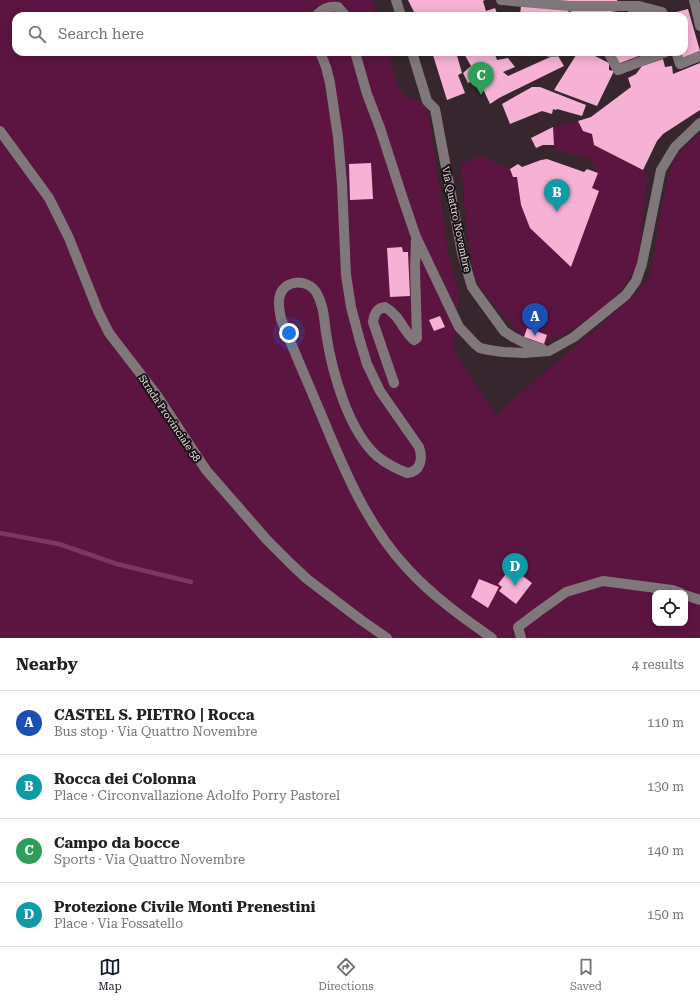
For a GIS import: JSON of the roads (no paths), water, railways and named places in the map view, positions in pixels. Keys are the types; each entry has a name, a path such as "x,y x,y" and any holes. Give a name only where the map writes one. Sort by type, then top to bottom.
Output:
{"street":[{"path":"396,0 400,12"},
{"path":"501,0 570,6 629,7 653,12"},
{"path":"693,0 700,26"},
{"path":"320,12 329,6 338,7 342,12"},
{"path":"322,56 330,83 338,137 342,184 346,275 352,307 365,357 376,384 419,447 421,458 419,466 416,470 407,473 388,464 378,457 360,436 350,418 341,393 328,347 322,305 313,288 296,282 290,283 285,287 281,292 279,300 281,319 337,452 371,520 406,568 436,596 492,638"},
{"path":"356,56 367,94 380,128 416,237 459,326 480,348 503,352 524,353 549,351 574,337 619,301 633,286 642,264 661,170 674,147 700,123"},
{"name":"Via Quattro Novembre","path":"413,56 427,101 434,109 462,253 472,287 504,331 527,344 549,351"},
{"path":"610,56 618,70 655,56"},
{"path":"677,56 680,64 700,56"},
{"name":"Strada Provinciale 58","path":"0,131 49,198 69,238 100,316 112,338 156,394 206,470 267,540 307,579 387,638"},
{"path":"394,383 373,322 374,314 381,308 385,307 397,316 410,337 414,340 417,338 415,268 416,237"},
{"path":"521,638 518,627 566,592 603,581 672,590"},
{"path":"688,596 700,600"}],"waterway":[{"path":"0,533 59,544 117,564 191,582"}],"place":[{"name":"Campo da bocce","path":"481,95"},
{"name":"Rocca dei Colonna","path":"557,212"},
{"name":"CASTEL S. PIETRO | Rocca","path":"535,336"},
{"name":"Protezione Civile Monti Prenestini","path":"515,586"}]}
